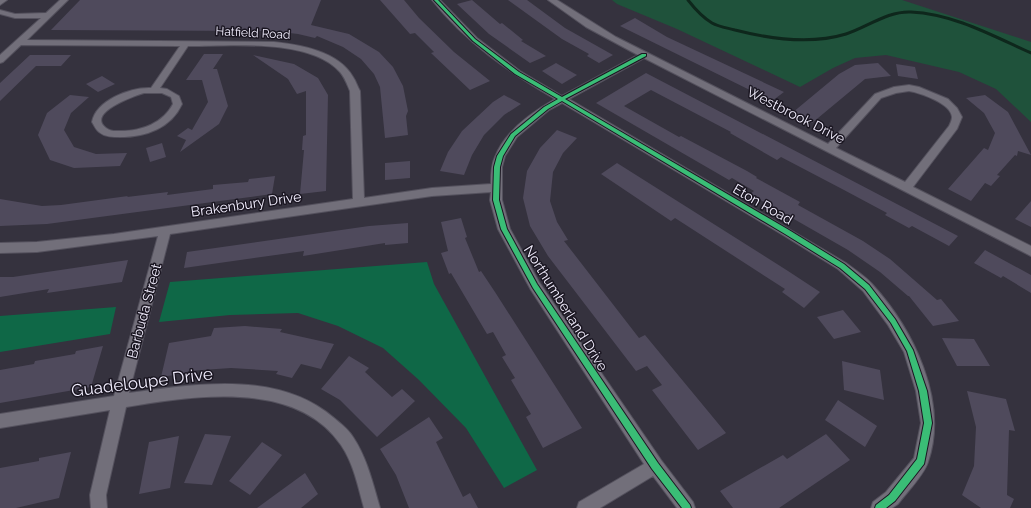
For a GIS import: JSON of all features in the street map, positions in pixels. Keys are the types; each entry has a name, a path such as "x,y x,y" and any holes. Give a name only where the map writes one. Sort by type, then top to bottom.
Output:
{"street":[{"path":"0,60 64,0"},
{"name":"Eton Road","path":"436,0 474,40 517,73 780,228 842,266 867,287 893,321 910,350 923,391 928,423 921,461 892,498 879,508"},
{"name":"Westbrook Drive","path":"552,0 589,25 644,55 1031,251"},
{"path":"0,12 15,16 47,16"},
{"name":"Hatfield Road","path":"19,42 250,43 290,46 317,53 329,59 348,76 355,91 359,203"},
{"path":"154,90 171,93 176,98 178,103 176,110 166,121 148,130 134,134 120,135 109,134 101,129 97,123 98,116 103,108 111,102 132,93 154,90 186,43"},
{"name":"Northumberland Drive","path":"644,55 546,108 514,135 500,156 497,167 495,188 496,200 504,229 535,286 655,466 687,508"},
{"path":"830,148 878,96 894,90 908,88 931,94 945,101 954,110 957,117 954,127 907,187"},
{"name":"Brakenbury Drive","path":"0,248 36,247 165,231 432,192 495,188"},
{"name":"Barbuda Street","path":"99,508 98,495 109,443 165,231"},
{"name":"Guadeloupe Drive","path":"0,421 196,390 236,390 265,394 297,402 316,412 341,433 356,455 372,508"},
{"path":"585,508 655,466"}],"green space":[{"path":"612,0 902,0 1031,42 1031,122 996,89 959,72 886,55 855,58 833,68 800,87 677,29 617,4"},
{"path":"427,262 434,284 537,470 504,488 466,428 419,380 383,348 338,326 298,313 230,315 159,322 170,282"},
{"path":"116,307 110,334 0,352 0,316"}],"building":[{"path":"80,0 321,0 311,25 349,34 379,52 393,67 403,86 408,111 406,116 408,135 385,138 380,87 374,74 361,59 343,47 317,36 315,38 273,31 51,30"},
{"path":"380,0 404,0 419,18 454,52 490,81 470,90 431,53 434,52 415,33 410,34"},
{"path":"472,0 500,24 502,23 523,40 521,41 546,56 530,63 489,34 457,4"},
{"path":"508,0 527,0 565,28 613,55 599,63 587,56 589,54 562,39"},
{"path":"635,18 667,37 784,92 772,101 620,26"},
{"path":"204,54 223,54 213,69 217,69 228,106 219,124 180,152 186,140 177,136 188,128 192,130 208,102 202,80 186,80"},
{"path":"30,55 71,55 61,66 36,66 0,101 0,83"},
{"path":"253,55 294,64 318,78 328,95 326,191 300,194 304,150 302,150 303,136 306,135 306,91 297,94 288,79"},
{"path":"556,63 577,75 562,84 542,71"},
{"path":"878,63 891,76 865,79 812,123 792,113 839,74 855,65"},
{"path":"896,64 915,67 918,79 898,76"},
{"path":"646,73 958,236 949,246 912,226 909,228 885,215 887,213 844,190 781,157 777,160 730,133 731,132 651,90 624,106 679,137 681,136 747,171 757,177 756,178 800,202 798,205 863,241 890,259 937,300 941,299 959,321 933,326 909,296 880,272 848,250 750,194 754,191 732,178 729,180 596,103"},
{"path":"102,76 115,84 98,92 86,84"},
{"path":"70,95 89,97 71,113 64,130 74,147 96,154 127,153 120,166 74,168 50,160 38,135 47,113"},
{"path":"504,95 521,104 504,115 484,135 472,155 464,175 440,171 448,152 462,131 493,102"},
{"path":"985,95 1008,112 1031,155 1018,151 1017,156 1015,155 997,175 1000,176 991,186 985,183 971,201 948,189 984,148 988,150 995,133 984,113 966,98"},
{"path":"557,130 577,138 563,153 553,172 550,201 557,222 568,240 564,241 639,338 645,335 726,433 698,450 652,390 662,385 647,366 636,371 548,256 530,226 523,198 527,171 540,148"},
{"path":"162,143 166,157 150,162 146,148"},
{"path":"410,161 410,178 385,180 385,163"},
{"path":"617,163 820,292 804,308 782,292 785,289 675,218 671,221 601,174"},
{"path":"275,176 272,194 47,224 0,226 0,199 42,206 61,205 128,196 127,197 168,192 167,195 213,189 213,185 248,182 249,179"},
{"path":"1031,201 1031,227 1015,219"},
{"path":"461,218 467,237 465,238 479,272 481,271 495,292 582,428 543,448 526,417 531,414 511,380 515,378 502,357 506,355 493,332 487,334 451,273 449,274 441,253 448,251 441,222"},
{"path":"408,223 408,243 385,245 385,243 303,256 304,251 184,268 187,252 369,226"},
{"path":"985,250 1031,275 1031,293 1003,276 1001,278 974,263"},
{"path":"128,260 122,282 47,293 49,289 0,297 0,277 13,277"},
{"path":"843,310 861,332 834,339 817,317"},
{"path":"245,326 282,329 280,332 334,344 321,369 301,364 292,378 276,374 278,371 231,368 188,371 187,373 161,377 169,343 211,336 214,328"},
{"path":"942,338 974,339 990,366 957,366"},
{"path":"103,346 91,387 0,403 0,370 34,364 35,361 75,354 76,351"},
{"path":"349,356 369,368 365,372 392,397 402,389 415,401 377,437 340,400 321,389"},
{"path":"842,361 880,370 884,400 844,390"},
{"path":"967,391 1006,399 1015,431 1009,430 1007,495 1014,499 1010,508 981,508 962,495 974,466 976,427"},
{"path":"838,400 877,426 865,447 825,420"},
{"path":"429,417 443,438 436,442 463,497 470,493 478,508 409,508 396,475 380,449"},
{"path":"205,434 231,436 212,485 184,483"},
{"path":"826,434 850,460 779,508 733,508 720,491 783,455 787,459"},
{"path":"179,436 170,488 139,494 149,442"},
{"path":"262,442 282,455 250,495 229,481"},
{"path":"71,452 59,498 16,508 0,508 0,468 39,461 39,458"},
{"path":"305,473 318,494 301,508 257,508"}],"waterway":[{"path":"688,0 708,21 724,27 762,36 790,40 832,37 846,34 894,14 911,12 958,21 1031,53"}],"cycle path":[{"path":"436,0 474,40 517,73 787,232 842,266 867,287 893,321 910,350 923,391 928,423 921,461 892,498 879,508"},
{"path":"644,55 546,108 513,135 500,156 497,167 496,200 504,229 535,286 655,466 687,508"}]}
